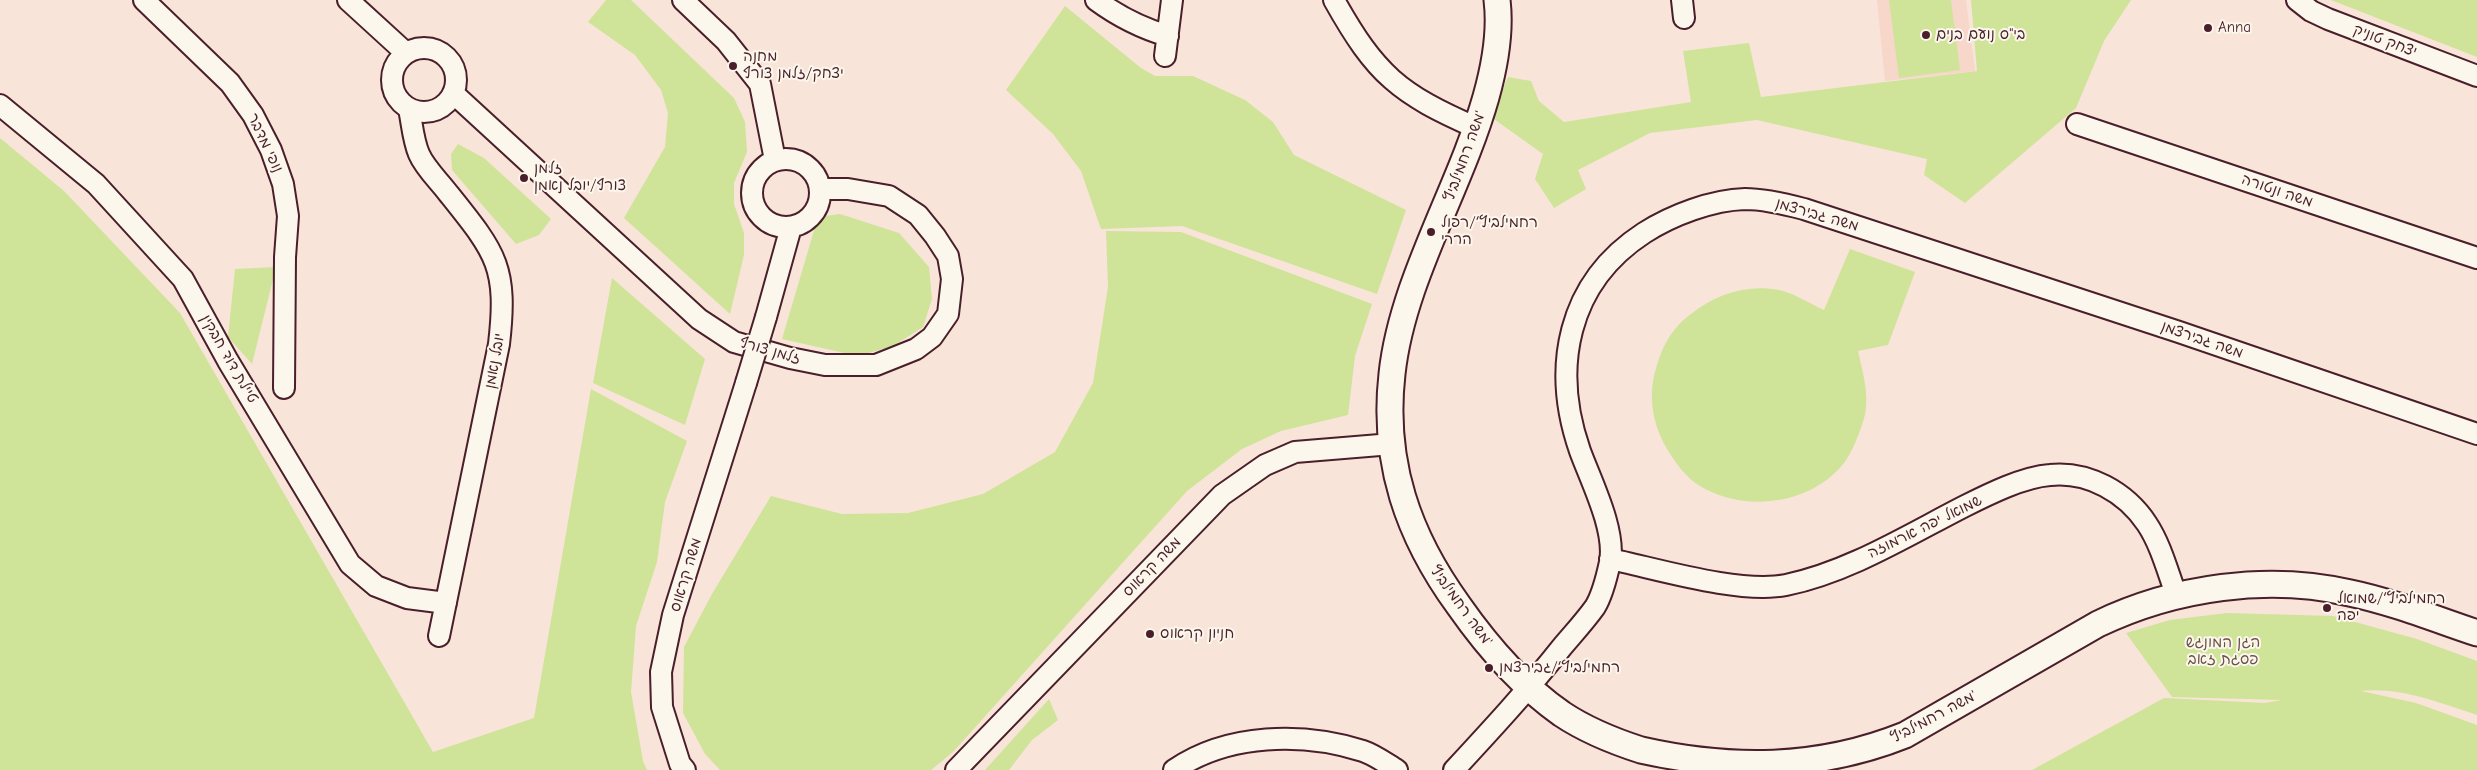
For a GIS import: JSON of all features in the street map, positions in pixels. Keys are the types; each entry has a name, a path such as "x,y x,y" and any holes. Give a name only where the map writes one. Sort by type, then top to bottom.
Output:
{"street":[{"name":"נופי מדבר","path":"144,0 230,83 253,115 271,150 283,184 288,216 284,257 284,388"},
{"path":"348,0 406,53"},
{"path":"683,0 726,41 760,84 775,160"},
{"path":"1096,0 1118,16 1140,28 1168,36"},
{"path":"1165,56 1172,0"},
{"path":"1334,0 1366,54 1389,78 1428,106 1477,128"},
{"name":"משה רחמילביץ'","path":"1497,0 1496,49 1477,128 1418,276 1396,345 1390,402 1392,444 1402,499 1418,542 1430,564 1464,614 1509,668 1562,714 1614,741 1666,758 1701,765 1732,768 1768,768 1799,764 1881,745 1905,735 2098,624 2127,610 2177,597 2239,586 2280,584 2314,586 2352,593 2477,633"},
{"name":"יצחק טוניק","path":"2297,0 2311,11 2328,19 2477,76"},
{"path":"421,48 432,49 450,61 455,71 456,82 453,93 441,108 431,112 419,112 409,109 394,93 391,82 392,71 397,61 406,53 421,48"},
{"name":"זלמן צורף","path":"453,93 699,319 734,342 790,358 824,365 876,365 916,349 932,337 948,314 952,279 948,256 918,215 889,196 848,189 820,189"},
{"name":"טיילת דוד חבקין","path":"0,105 96,184 183,280 228,361 350,564 376,586 407,598 446,603"},
{"name":"יובל נאמן","path":"409,109 419,154 484,238 496,261 502,285 503,312 499,344 439,636"},
{"name":"משה ונטורה","path":"2077,124 2477,258"},
{"path":"787,158 799,161 809,167 817,178 820,189 820,201 815,212 807,221 791,227 779,227 768,223 759,215 752,199 752,187 755,176 763,166 775,160 787,158"},
{"name":"משה גבירצמן","path":"1454,770 1530,687 1596,606 1610,559 1607,527 1579,449 1566,390 1565,360 1570,336 1580,307 1593,284 1610,261 1625,246 1650,229 1674,218 1721,202 1745,199 1771,201 1804,209 2186,334 2477,434"},
{"name":"משה קראוס","path":"685,770 680,764 662,707 661,672 673,615 766,318 791,227"},
{"name":"משה קראוס","path":"956,770 1222,495 1265,465 1294,452 1392,444"},
{"name":"שמואל יפה ארמוזה","path":"1610,559 1727,583 1755,586 1784,585 1818,577 1848,565 1992,493 2048,475 2072,474 2096,481 2112,490 2133,507 2150,531 2177,597"},
{"path":"1174,770 1211,752 1251,742 1289,738 1320,741 1365,752 1397,770"}],"shaded area":[{"name":"בי\"ס נועם בנים","path":"1877,0 1966,0 1975,71 1885,81"}],"green space":[{"path":"606,0 631,0 734,98 745,122 747,152 734,183 734,204 744,233 744,255 730,314 624,218 665,147 668,113 661,90 635,55 588,22"},
{"name":"בי\"ס נועם בנים","path":"1889,0 1951,0 1960,70 1899,78"},
{"path":"1971,0 2131,0 2104,41 2076,108 1965,203 1924,175 1927,159 1757,120 1650,133 1578,170 1586,189 1554,208 1535,179 1543,154 1491,117 1508,77 1531,81 1539,101 1564,122 1691,102 1683,51 1749,43 1761,97 1977,71"},
{"path":"2331,0 2477,0 2477,57"},
{"path":"1065,6 1141,68 1155,76 1193,76 1245,100 1273,122 1294,155 1406,210 1377,294 1182,226 1101,229 1081,171 1053,134 1006,90"},
{"path":"0,138 64,191 180,313 433,752 534,718 591,389 687,441 665,502 657,562 636,626 631,692 643,761 647,770 0,770"},
{"path":"458,144 484,158 551,219 539,235 516,244 452,170 451,154"},
{"path":"840,214 899,233 929,267 932,299 923,327 893,346 858,356 782,339 818,217"},
{"path":"1106,231 1181,232 1372,304 1355,356 1348,415 1281,431 1242,449 1187,491 953,752 931,770 720,770 705,754 683,713 684,647 712,594 771,496 842,514 908,513 983,494 1055,452 1093,383 1108,287"},
{"path":"1850,249 1915,272 1888,345 1858,351 1865,386 1866,404 1861,427 1847,459 1830,477 1814,488 1796,496 1776,500 1756,502 1736,500 1700,486 1685,474 1670,454 1659,433 1654,416 1652,399 1653,381 1658,361 1670,335 1683,321 1711,301 1732,292 1755,288 1785,291 1824,310"},
{"path":"276,267 252,364 228,337 235,269"},
{"path":"612,278 705,359 685,425 593,383"},
{"name":"הגן המונגש פסגת זאב","path":"2227,613 2333,616 2417,639 2477,661 2477,715 2435,701 2406,694 2376,690 2361,691 2416,703 2477,725 2477,770 2032,770 2164,698 2265,703 2282,700 2172,697 2126,633 2170,620"},
{"path":"1049,699 1058,720 1032,740 1009,770 985,770"}],"place":[{"name":"Anna","path":"2208,28"},
{"name":"בי\"ס נועם בנים","path":"1926,35"},
{"name":"מחנה יצחק/זלמן צורף","path":"733,66"},
{"name":"זלמן צורף/יובל נאמן","path":"524,178"},
{"name":"רחמילביץ׳/רפול הררי","path":"1431,232"},
{"name":"רחמילביץ׳/שמואל יפה","path":"2327,608"},
{"name":"חניון קראוס","path":"1150,634"},
{"name":"רחמילביץ׳/גבירצמן","path":"1489,668"}]}
